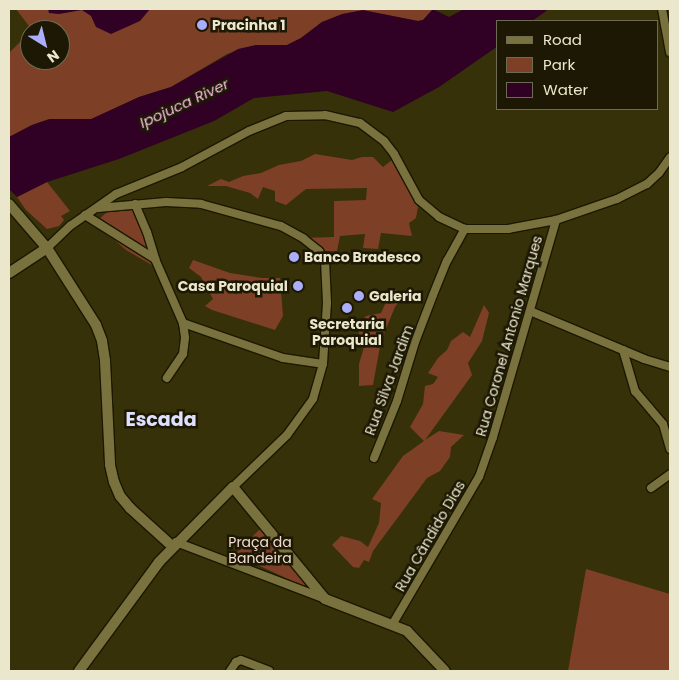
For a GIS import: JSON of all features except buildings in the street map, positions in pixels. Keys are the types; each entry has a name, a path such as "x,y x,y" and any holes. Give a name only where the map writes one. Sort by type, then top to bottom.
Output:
{"street":[{"path":"662,9 670,52"},
{"path":"9,273 47,248 85,215 130,187 182,167 286,116 325,115 344,118 374,132 394,154 419,200 440,217 465,230 508,229 556,220 633,192 659,173 670,157"},
{"path":"79,671 174,544 287,435 308,408 317,388 323,364 327,303 325,260 319,251 304,239 281,226 251,216 184,202 135,204 94,209"},
{"path":"135,204 149,237 155,259 183,323 185,338 183,354 167,378"},
{"path":"11,207 47,248 88,311 102,341 110,465 120,496 130,508 174,544 407,631 445,671"},
{"path":"85,215 155,259"},
{"name":"Rua Coronel Antonio Marques","path":"486,458 556,220"},
{"name":"Rua Silva Jardim","path":"374,458 397,401 415,342 433,295 447,261 465,230"},
{"path":"530,311 622,350 670,367"},
{"path":"183,323 282,358 323,364"},
{"path":"622,350 635,391 663,424 670,449"},
{"name":"Rua Cândido Dias","path":"392,624 468,497 486,458"},
{"path":"652,488 670,474"},
{"path":"233,487 325,599"},
{"path":"230,671 236,662 241,660 269,671"}],"green space":[{"path":"16,9 433,9 423,20 418,21 363,11 322,22 301,38 287,45 256,45 227,54 171,87 139,97 91,120 49,119 32,125 9,137 9,53 20,42 20,70 70,70 70,20 24,20"},
{"path":"315,154 352,160 362,157 373,157 383,167 392,160 418,207 416,218 409,223 412,236 381,233 378,249 363,248 365,234 340,236 337,251 315,251 303,238 334,237 334,201 366,200 367,188 306,189 286,205 275,201 275,191 263,187 258,199 250,193 226,186 207,186 221,179 229,182 243,176 261,173 279,165 301,161"},
{"path":"47,182 70,211 61,216 64,220 59,226 47,229 26,210 17,197"},
{"path":"135,207 162,271 126,250 95,223 108,211"},
{"path":"193,260 230,273 262,278 280,278 283,316 275,330 212,310 205,306 213,299 201,277 189,268"},
{"path":"392,289 406,293 395,307 381,341 373,385 359,386 359,364 364,347 357,328 366,316 381,313"},
{"path":"484,305 489,313 482,341 468,363 472,375 425,440 439,431 464,435 451,447 450,457 440,471 427,478 373,551 369,562 364,560 359,568 353,567 332,545 341,536 360,541 368,547 379,523 381,503 372,499 403,456 424,441 410,427 423,404 425,386 433,384 438,377 428,373 438,358 447,350 451,341 463,332 470,337"},
{"name":"Praça da Bandeira","path":"261,528 306,583 305,585 303,586 236,555"},
{"path":"586,569 670,594 670,671 568,671"}],"water":[{"path":"48,9 150,9 140,21 111,34 96,27 91,16 82,10 59,14 49,13"},
{"name":"Ipojuca River","path":"433,9 449,17 464,9 549,9 533,20 497,20 497,47 439,87 393,112 327,91 254,98 214,121 119,159 47,182 17,197 9,189 9,137 32,125 50,119 91,119 139,97 171,87 238,49 256,45 287,45 301,38 322,22 342,14 363,10 418,21 423,20"}],"place":[{"name":"Pracinha 1","path":"202,25"},
{"name":"Banco Bradesco","path":"294,257"},
{"name":"Casa Paroquial","path":"298,286"},
{"name":"Galeria","path":"359,296"},
{"name":"Secretaria Paroquial","path":"347,308"}],"district":[{"name":"Escada","path":"161,420"}]}
